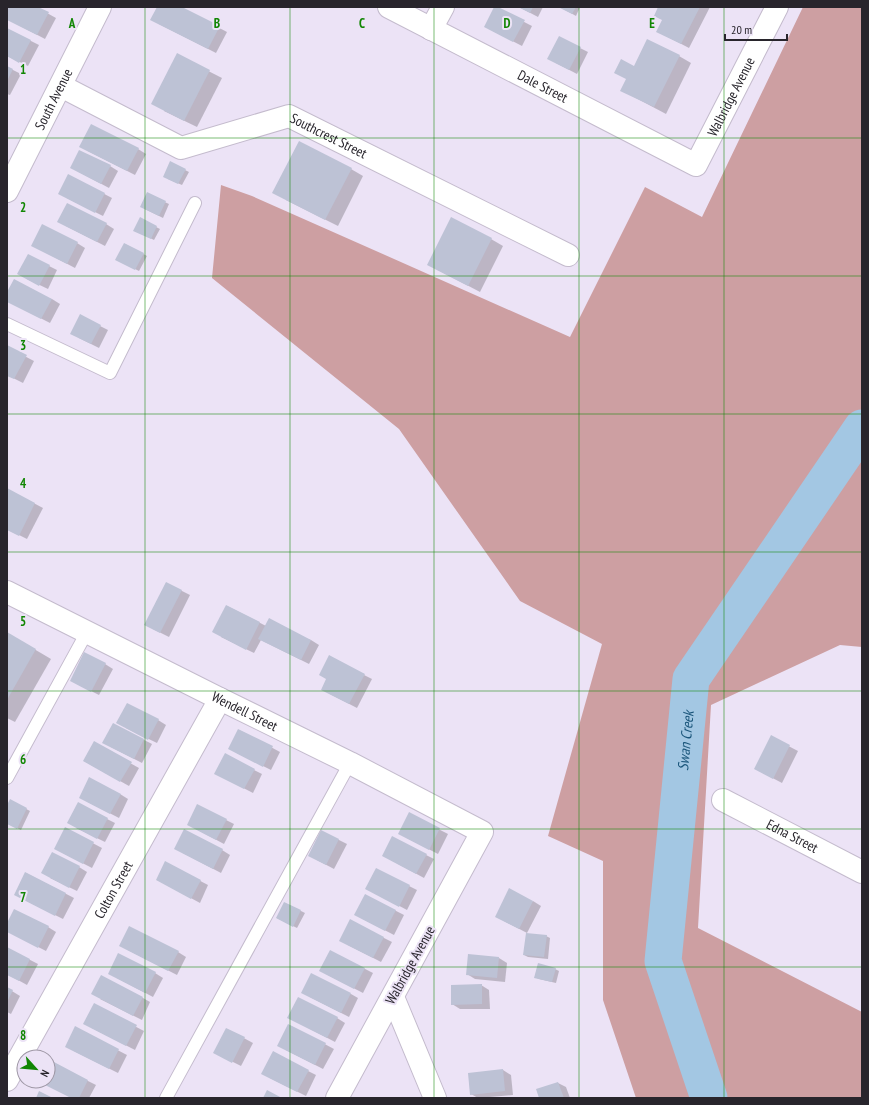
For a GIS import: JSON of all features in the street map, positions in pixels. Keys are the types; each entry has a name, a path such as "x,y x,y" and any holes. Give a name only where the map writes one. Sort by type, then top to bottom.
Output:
{"street":[{"name":"South Avenue","path":"7,191 62,86 100,7"},
{"name":"Dale Street","path":"389,7 696,165"},
{"path":"431,29 442,7"},
{"name":"Walbridge Avenue","path":"696,165 777,7"},
{"name":"Southcrest Street","path":"62,86 181,148 289,116 568,255"},
{"name":"Wendell Street","path":"7,592 350,763 482,832"},
{"name":"Colton Street","path":"7,1080 220,699"},
{"name":"Edna Street","path":"723,800 862,872"},
{"name":"Walbridge Avenue","path":"337,1098 482,832"},
{"path":"393,997 435,1098"}],"lane":[{"path":"7,324 110,373 195,203"},
{"path":"7,778 87,632"},
{"path":"166,1098 350,763"}],"shaded area":[{"path":"803,7 862,7 862,647 840,645 711,705 698,928 862,1012 862,1098 636,1098 603,1000 603,861 548,836 602,644 520,601 399,429 212,278 221,185 252,196 570,337 645,187 702,217"}],"building":[{"path":"7,7 38,7 49,12 37,35 7,20"},
{"path":"157,7 182,7 220,26 208,49 150,20"},
{"path":"494,7 498,7 525,20 513,42 484,27"},
{"path":"518,7 533,7 530,13"},
{"path":"558,7 576,7 572,14"},
{"path":"658,7 700,7 681,44 656,32 662,20 654,16"},
{"path":"7,28 31,40 19,63 7,56"},
{"path":"559,36 581,47 569,70 547,59"},
{"path":"647,39 680,55 654,107 620,91 626,79 614,73 621,59 634,66"},
{"path":"177,53 210,70 184,121 151,104"},
{"path":"7,66 13,69 7,81"},
{"path":"91,124 139,148 127,171 79,147"},
{"path":"299,141 352,168 325,220 272,193"},
{"path":"79,150 111,165 101,184 70,168"},
{"path":"170,161 186,169 178,184 163,177"},
{"path":"68,174 105,193 95,213 58,194"},
{"path":"147,192 166,201 159,216 140,207"},
{"path":"67,203 107,223 97,242 57,222"},
{"path":"140,217 157,226 151,239 133,231"},
{"path":"451,217 492,238 468,286 427,265"},
{"path":"42,224 78,242 67,264 31,246"},
{"path":"124,243 144,253 135,270 115,260"},
{"path":"28,254 50,265 39,286 17,274"},
{"path":"14,279 52,299 41,319 7,302 7,292"},
{"path":"80,314 101,325 91,344 70,334"},
{"path":"7,345 27,355 14,379 7,376"},
{"path":"7,488 35,503 19,536 7,530"},
{"path":"166,582 182,590 160,633 144,625"},
{"path":"226,605 260,622 246,650 212,632"},
{"path":"269,618 311,640 301,660 258,639"},
{"path":"7,632 36,649 7,700"},
{"path":"84,652 106,663 91,692 70,681"},
{"path":"329,655 365,674 349,704 321,690 326,679 319,675"},
{"path":"127,703 159,719 148,740 116,723"},
{"path":"113,723 144,739 134,759 102,743"},
{"path":"238,729 273,746 263,767 228,749"},
{"path":"771,735 790,745 773,779 754,769"},
{"path":"94,741 132,762 120,782 83,761"},
{"path":"225,753 255,769 244,789 214,774"},
{"path":"89,777 121,794 110,814 79,798"},
{"path":"10,799 27,808 17,829 7,824 7,805"},
{"path":"78,802 108,818 97,839 67,823"},
{"path":"197,804 227,819 216,840 187,825"},
{"path":"409,812 440,828 429,850 398,834"},
{"path":"65,827 94,842 83,864 54,849"},
{"path":"184,829 223,849 213,869 174,849"},
{"path":"321,830 339,839 326,865 308,856"},
{"path":"392,836 427,854 416,874 382,856"},
{"path":"52,852 80,866 69,888 41,873"},
{"path":"165,861 201,880 191,899 156,880"},
{"path":"376,868 410,885 399,907 365,889"},
{"path":"25,872 66,893 55,916 14,895"},
{"path":"509,888 533,901 519,929 495,917"},
{"path":"365,894 396,910 385,931 354,915"},
{"path":"284,902 301,910 293,927 276,918"},
{"path":"14,909 49,926 38,948 7,932 7,923"},
{"path":"350,919 384,937 373,958 339,941"},
{"path":"129,926 179,951 168,971 119,946"},
{"path":"526,933 547,935 544,957 523,955"},
{"path":"7,947 30,959 19,981 7,975"},
{"path":"330,950 365,968 354,989 319,971"},
{"path":"118,953 156,972 145,993 108,974"},
{"path":"468,954 499,957 497,978 466,975"},
{"path":"538,963 556,968 552,982 534,978"},
{"path":"311,973 351,993 341,1013 301,993"},
{"path":"101,975 143,997 133,1016 91,994"},
{"path":"482,984 482,1004 451,1005 451,985"},
{"path":"7,987 13,990 7,1002"},
{"path":"298,997 338,1017 327,1038 287,1018"},
{"path":"94,1003 137,1025 126,1046 83,1024"},
{"path":"288,1024 326,1043 315,1065 277,1046"},
{"path":"75,1026 119,1049 109,1069 65,1047"},
{"path":"226,1028 245,1037 232,1063 213,1053"},
{"path":"273,1051 309,1070 297,1092 261,1074"},
{"path":"56,1063 88,1080 79,1098 71,1098 53,1089 56,1089"},
{"path":"503,1069 505,1091 470,1095 468,1073"},
{"path":"558,1082 564,1098 539,1098 536,1089"},
{"path":"267,1090 282,1098 263,1098"},
{"path":"39,1091 53,1098 36,1098"}],"waterway":[{"name":"Swan Creek","path":"709,1098 663,961 691,679 862,428"}]}
